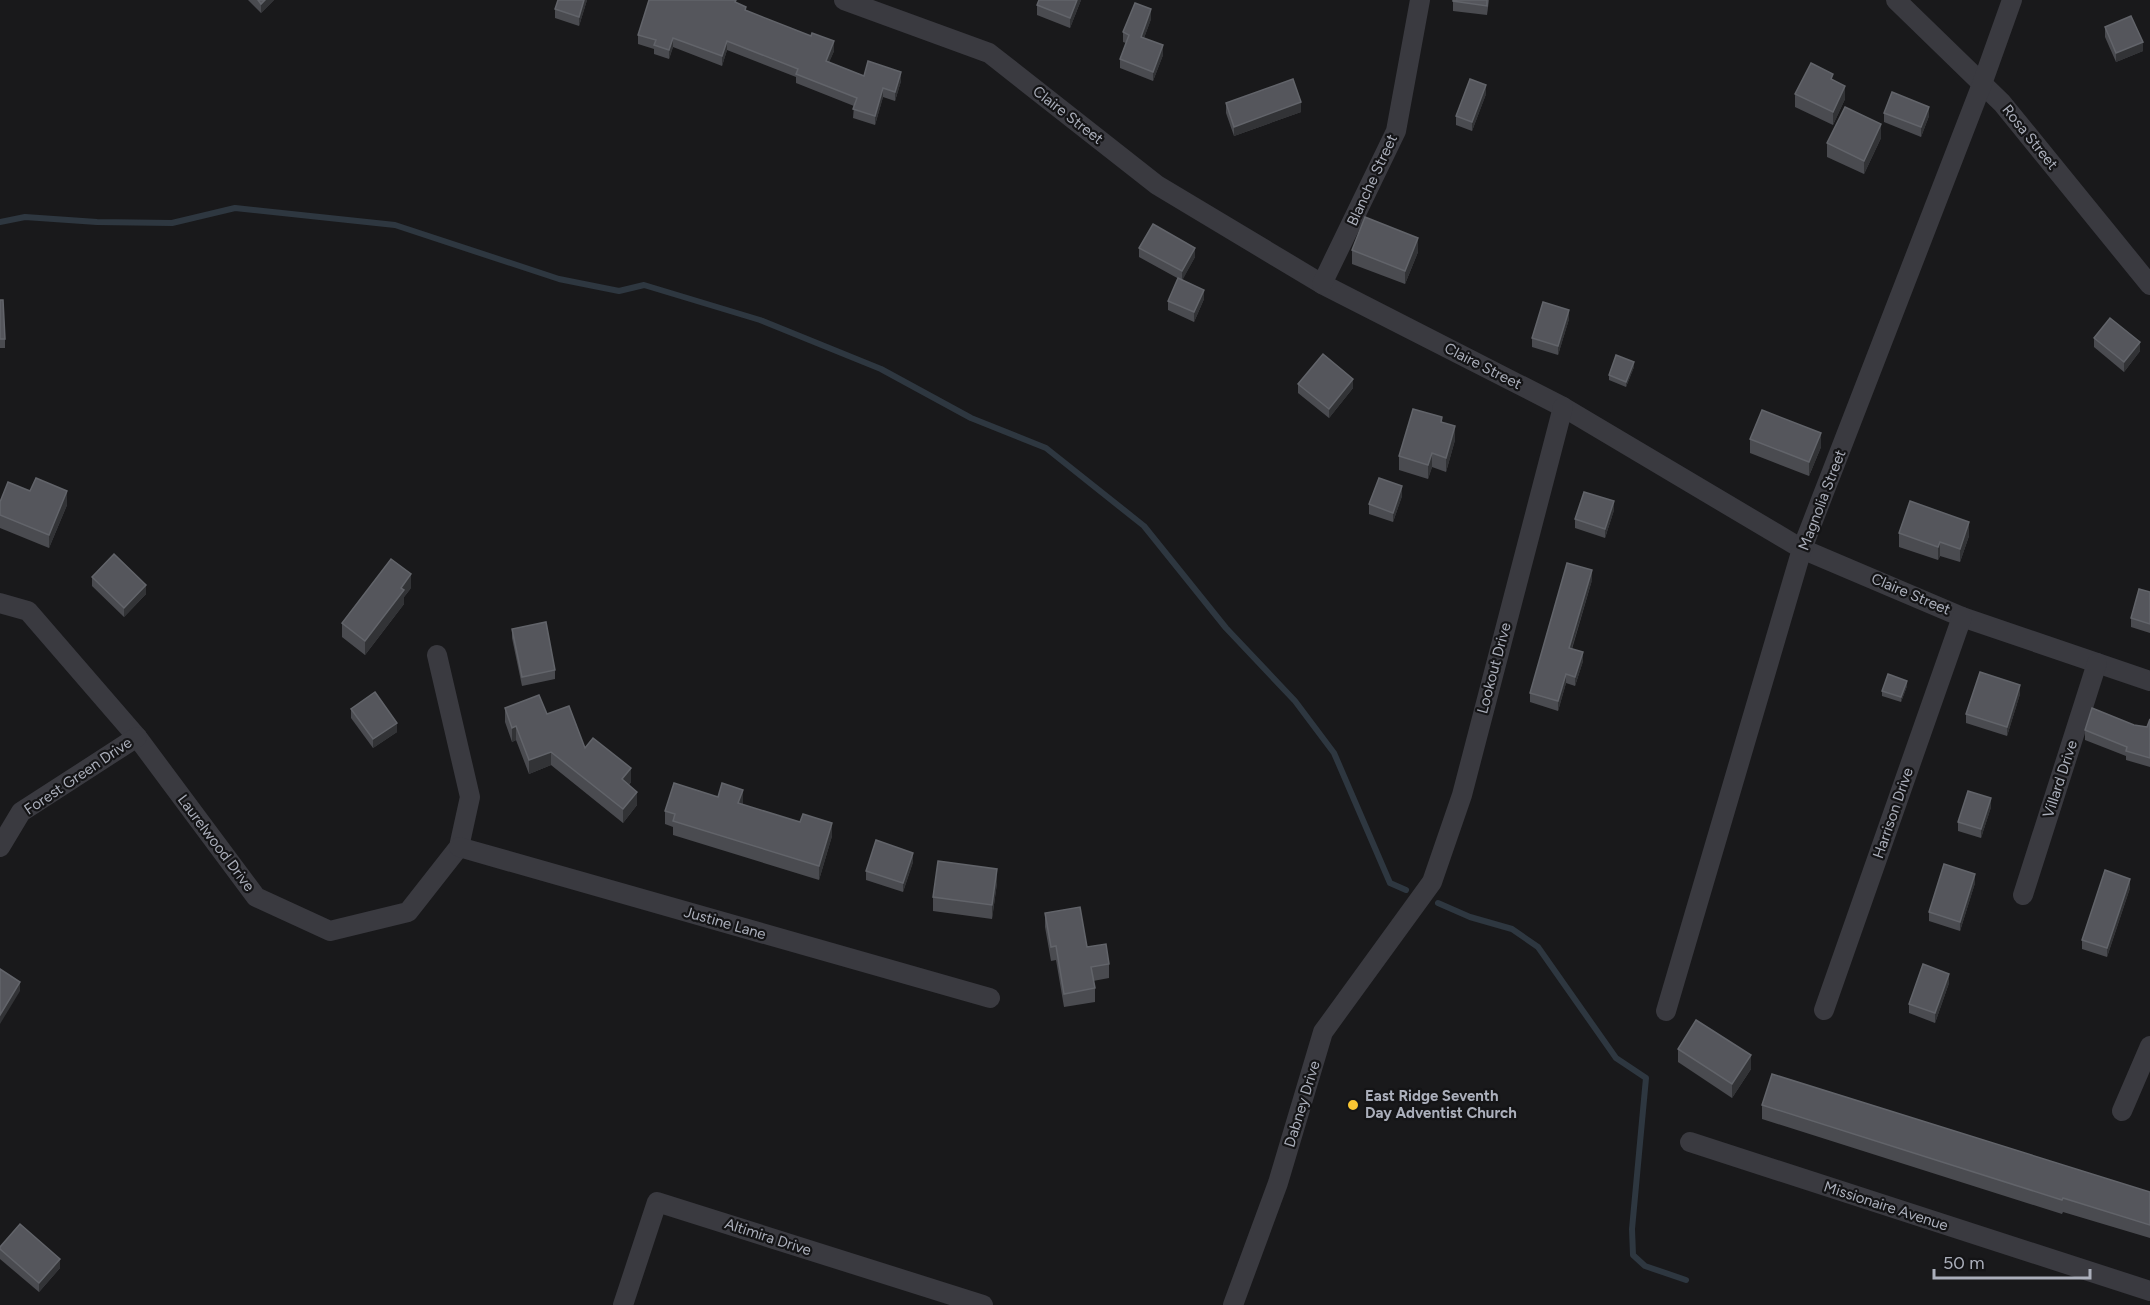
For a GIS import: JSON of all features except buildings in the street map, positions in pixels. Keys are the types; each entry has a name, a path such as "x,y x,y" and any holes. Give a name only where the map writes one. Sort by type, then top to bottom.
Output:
{"street":[{"name":"Claire Street","path":"844,0 989,53 1157,185 1322,284 1563,406 1803,549 1962,617 2150,681"},
{"name":"Blanche Street","path":"1322,284 1396,131 1420,0"},
{"name":"Rosa Street","path":"1896,0 2010,112 2150,285"},
{"name":"Magnolia Street","path":"1666,1011 1803,549 1982,84 2012,0"},
{"name":"Lookout Drive","path":"1405,921 1432,882 1462,795 1563,406"},
{"name":"Laurelwood Drive","path":"0,603 28,611 137,737 256,897 330,931 408,912 459,847 470,797 437,655"},
{"name":"Harrison Drive","path":"1824,1010 1962,617"},
{"name":"Villard Drive","path":"2023,895 2097,663"},
{"name":"Forest Green Drive","path":"0,847 21,812 137,737"},
{"name":"Justine Lane","path":"459,847 990,998"},
{"name":"Dabney Drive","path":"1233,1305 1278,1183 1323,1032 1405,921"},
{"path":"2122,1111 2150,1046"},
{"name":"Missionaire Avenue","path":"1690,1142 2150,1291"},
{"name":"Altimira Drive","path":"623,1305 657,1202 983,1305"}],"waterway":[{"path":"0,222 25,217 97,222 172,223 235,208 395,225 559,279 619,291 644,285 760,320 881,369 971,418 1046,448 1144,526 1226,628 1295,701 1334,753 1390,883 1406,890"},
{"path":"1438,903 1470,917 1512,929 1538,947 1616,1058 1646,1078 1632,1229 1633,1255 1645,1266 1686,1280"}],"place":[{"name":"East Ridge Seventh Day Adventist Church","path":"1353,1105"}]}
